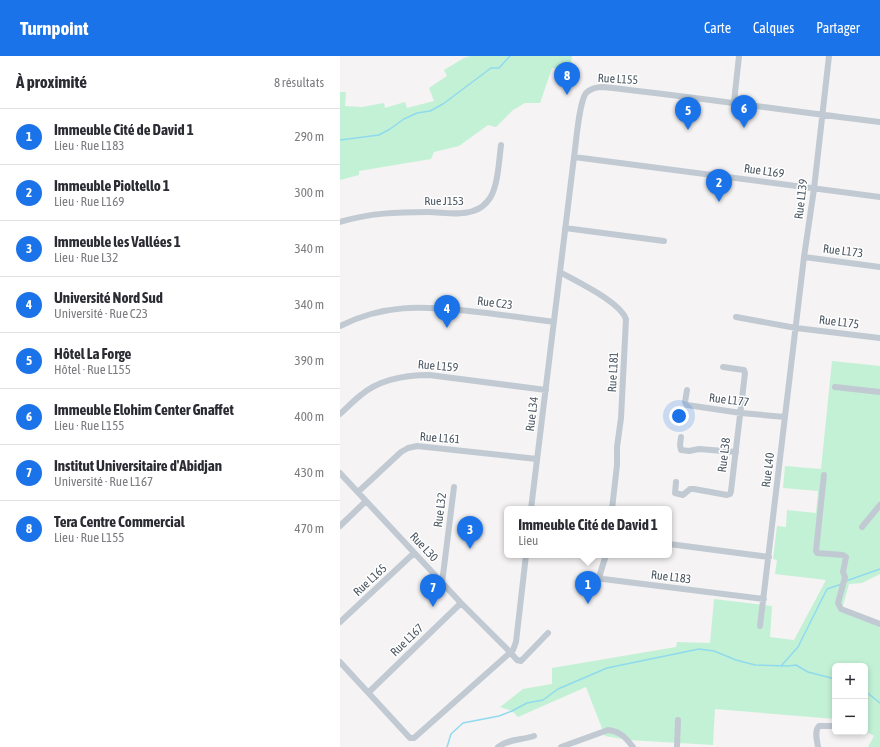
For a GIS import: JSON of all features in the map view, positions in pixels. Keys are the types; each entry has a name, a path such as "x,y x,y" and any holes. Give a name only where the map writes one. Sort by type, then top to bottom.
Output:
{"street":[{"path":"734,102 739,56"},
{"name":"Rue L139","path":"794,344 829,56"},
{"name":"Rue L155","path":"554,322 574,157 583,102 586,93 591,89 606,87 734,102 880,122"},
{"name":"Rue J153","path":"340,222 381,213 464,213 474,211 484,206 491,198 494,190 501,145"},
{"name":"Rue L169","path":"574,157 880,197"},
{"path":"565,228 664,241"},
{"name":"Rue L173","path":"804,257 880,267"},
{"name":"Rue L181","path":"560,272 617,306 624,314 626,319 621,418 612,506"},
{"name":"Rue C23","path":"340,326 372,314 412,307 433,307 554,322"},
{"name":"Rue L175","path":"736,317 796,328 880,338"},
{"name":"Rue L34","path":"532,506 554,322"},
{"name":"Rue L40","path":"760,626 794,344"},
{"name":"Rue L38","path":"676,482 674,490 677,495 683,495 690,489 727,495 730,494 745,373 744,370 723,367"},
{"name":"Rue L159","path":"340,414 361,394 373,387 396,377 410,375 429,375 546,390"},
{"path":"834,387 880,392"},
{"name":"Rue L177","path":"687,390 685,402 687,405 741,413 785,417"},
{"path":"681,437 681,450 689,451 699,449 736,452"},
{"name":"Rue L161","path":"358,492 401,452 408,448 417,446 537,459"},
{"name":"Rue L30","path":"340,473 442,583 510,652"},
{"path":"824,475 816,551 843,555 846,557 844,572 845,578 838,603 841,609 880,624"},
{"name":"Rue L32","path":"442,583 454,487"},
{"path":"340,526 366,501"},
{"path":"862,527 880,505"},
{"path":"672,544 769,556"},
{"name":"Rue L165","path":"340,622 414,553"},
{"path":"340,662 410,738 414,738 513,650 516,642 526,558"},
{"name":"Rue L183","path":"605,558 600,574 601,579 764,599"},
{"name":"Rue L167","path":"369,692 461,603"},
{"path":"510,652 517,660 521,661 548,633"},
{"path":"677,747 678,720"},
{"path":"818,747 817,728 819,726 832,726"},
{"path":"561,747 608,730 616,731 633,747"},
{"path":"498,747 507,742 534,736"}],"green space":[{"path":"470,56 572,56 570,69 552,68 540,103 525,103 513,110 496,127 488,125 459,146 434,152 431,159 359,171 359,175 340,180 340,92 346,92 345,106 362,107 384,103 385,108 405,102 407,108 434,101 429,88 447,76 444,70"},
{"path":"832,361 880,366 880,574 862,583 849,584 842,609 880,624 880,747 868,747 874,736 868,733 868,663 832,663 832,719 715,709 713,745 628,740 605,736 586,687 518,717 512,711 500,707 523,689 552,684 552,668 676,647 677,642 710,643 714,599 772,606 770,637 794,640 826,580 775,574 777,560 773,559 777,526 786,527 787,510 816,513 818,491 783,488 785,466 821,469"}],"waterway":[{"path":"340,140 379,135 404,119 417,113 430,111 443,104 491,68 499,68 510,56"},
{"path":"846,581 880,569"},
{"path":"781,666 798,647 827,589 842,584"},
{"path":"447,747 451,734 463,723 499,716 527,703 543,700 558,689 607,668 699,649 714,651 736,660 755,665 796,665 808,672 832,678"},
{"path":"868,693 880,703"}],"place":[{"name":"Tera Centre Commercial","path":"567,95"},
{"name":"Immeuble Elohim Center Gnaffet","path":"744,128"},
{"name":"Hôtel La Forge","path":"688,130"},
{"name":"Immeuble Pioltello 1","path":"719,202"},
{"name":"Université Nord Sud","path":"447,328"},
{"name":"Immeuble les Vallées 1","path":"470,549"},
{"name":"Immeuble Cité de David 1","path":"588,604"},
{"name":"Institut Universitaire d'Abidjan","path":"433,607"}]}
